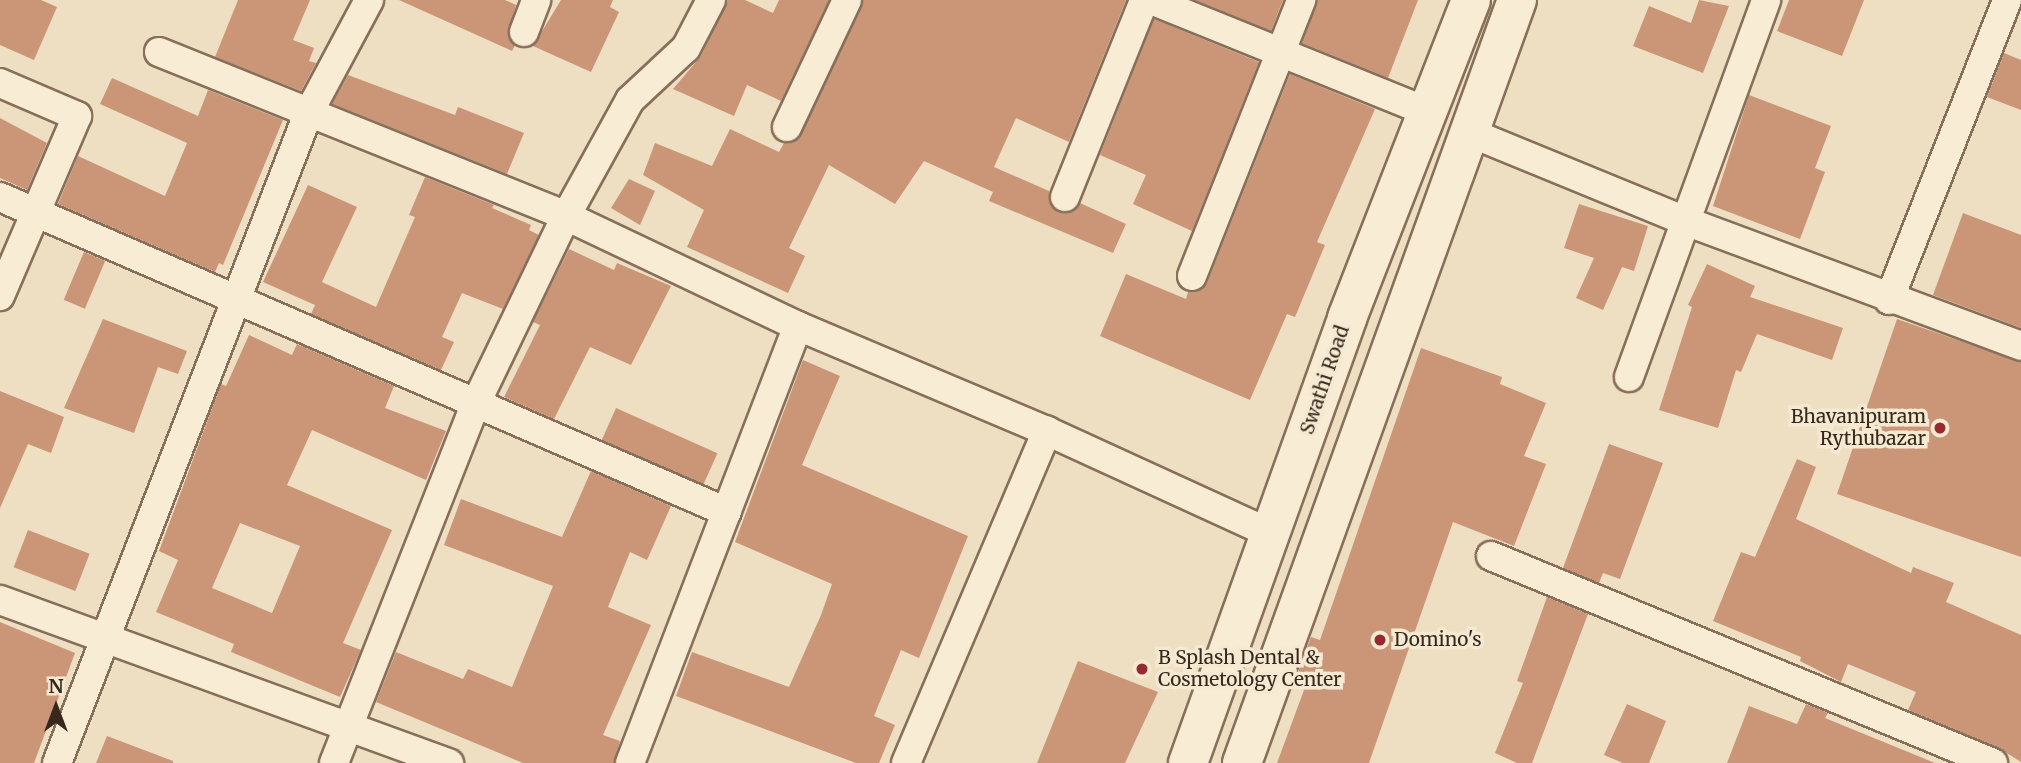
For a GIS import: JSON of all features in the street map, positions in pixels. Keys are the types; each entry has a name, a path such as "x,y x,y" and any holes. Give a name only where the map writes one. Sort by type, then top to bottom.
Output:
{"street":[{"path":"57,763 308,114 369,0"},
{"path":"524,32 536,0"},
{"path":"334,763 476,403 566,216 630,100 686,48 711,0"},
{"path":"787,127 847,0"},
{"path":"1065,197 1144,0"},
{"path":"1151,0 1428,112"},
{"path":"1192,276 1301,0"},
{"name":"Swathi Road","path":"1188,763 1347,318 1471,0"},
{"path":"1242,763 1488,140 1517,0"},
{"path":"1629,377 1688,222 1766,0"},
{"path":"1889,300 2007,0"},
{"path":"159,52 566,216 798,326 1047,431 1272,534"},
{"path":"0,83 77,116 0,296"},
{"path":"1488,140 1889,300 2021,346"},
{"path":"0,197 727,512"},
{"path":"629,763 798,326"},
{"path":"906,763 1047,431"},
{"path":"1491,555 1978,760"},
{"path":"0,600 449,763"}],"building":[{"path":"0,0 41,0 57,7 34,60 0,45"},
{"path":"238,0 310,0 293,40 314,48 309,61 316,63 301,91 215,57"},
{"path":"399,0 505,0 516,5 508,34 515,45 512,51"},
{"path":"561,0 613,0 610,7 619,12 591,72 533,46"},
{"path":"728,0 745,0 773,13 779,0 829,0 781,101 747,85 734,116 673,89 701,56"},
{"path":"863,0 1126,0 1069,142 1016,118 994,167 1049,191 1049,200 1058,212 1068,213 1080,203 1126,224 1113,253 989,201 993,192 924,161 895,204 829,165 789,248 805,256 788,293 687,247 704,210 643,175 655,143 712,166 730,129 779,152 784,143 796,141"},
{"path":"1195,0 1283,0 1271,31"},
{"path":"1317,0 1418,0 1388,78 1302,43"},
{"path":"1699,0 1729,6 1703,73 1633,46 1649,6 1691,23"},
{"path":"1789,0 1864,0 1842,56 1777,31"},
{"path":"1154,19 1259,62 1192,231 1133,204 1146,175 1100,155"},
{"path":"2004,53 2021,60 2021,110 1987,97"},
{"path":"1290,74 1375,109 1317,242 1325,245 1295,317 1287,314 1250,400 1100,336 1126,274 1186,299 1188,292 1202,289 1207,283"},
{"path":"348,75 455,115 458,107 524,133 507,174 332,104"},
{"path":"112,78 198,116 208,90 283,120 223,265 219,263 215,272 58,204 78,156 165,196 187,143 100,104"},
{"path":"1749,95 1831,126 1815,168 1825,172 1800,239 1713,206"},
{"path":"0,118 47,143 27,190 0,178"},
{"path":"425,177 494,205 492,208 531,225 529,230 539,235 503,309 462,293 442,337 454,342 441,370 311,314 315,305 263,282 308,185 357,207 322,282 376,307 415,217 409,215"},
{"path":"629,179 655,191 640,225 611,208"},
{"path":"1579,204 1648,226 1634,271 1622,267 1603,310 1576,298 1594,258 1564,248"},
{"path":"1963,213 2021,235 2021,328 1933,295"},
{"path":"569,249 614,270 617,263 671,286 631,365 590,347 554,419 504,397 540,325 533,322"},
{"path":"84,252 105,261 85,309 64,300"},
{"path":"1707,264 1755,286 1750,297 1843,328 1832,360 1757,334 1741,372 1736,370 1718,428 1659,410 1692,307 1688,305"},
{"path":"103,319 187,351 178,374 158,367 134,433 64,408"},
{"name":"Bhavanipuram Rythubazar","path":"1897,319 2021,362 2021,557 1837,494"},
{"path":"249,335 292,355 297,344 394,386 385,408 446,431 426,480 312,430 287,485 392,530 343,643 361,650 340,697 231,652 234,644 156,612 178,560 159,551 221,384 226,386","holes":["240,523 300,546 272,613 212,588"]},
{"path":"1421,348 1502,377 1500,384 1546,403 1524,456 1546,464 1514,546 1453,522 1369,763 1277,763 1304,690 1293,686 1311,637 1320,640"},
{"path":"803,360 840,376 802,465 968,536 919,658 901,650 874,716 895,725 879,763 856,763 676,696 692,652 789,687 821,615 832,584 735,542"},
{"path":"0,391 64,417 51,453 28,444 0,508"},
{"path":"616,408 717,453 703,485 602,440"},
{"path":"1609,444 1663,463 1620,579 1603,573 1599,583 1563,568"},
{"path":"1797,459 1816,467 1796,519 1911,573 1913,567 1954,583 1946,602 2021,635 2021,762 1999,748 1908,710 1916,692 1848,664 1841,682 1800,661 1801,657 1713,621 1741,552 1755,557"},
{"path":"591,471 671,506 647,560 630,552 608,607 651,625 603,735 620,741 614,763 523,763 376,702 396,652 463,679 468,669 512,687 553,586 444,545 461,499 562,537"},
{"path":"28,530 90,554 75,591 14,567"},
{"path":"1547,597 1588,614 1532,763 1517,763 1495,753 1523,683 1517,681"},
{"path":"0,622 75,653 34,763 0,763"},
{"path":"1078,661 1158,692 1125,763 1037,763"},
{"path":"1627,704 1666,721 1649,763 1623,763 1604,755"},
{"path":"1806,704 1828,713 1825,718 1935,763 1727,763 1749,706 1797,724"},
{"path":"107,736 173,761 173,763 96,763"}],"place":[{"name":"Bhavanipuram Rythubazar","path":"1940,428"},
{"name":"Domino's","path":"1380,640"},
{"name":"B Splash Dental & Cosmetology Center","path":"1142,669"}]}
